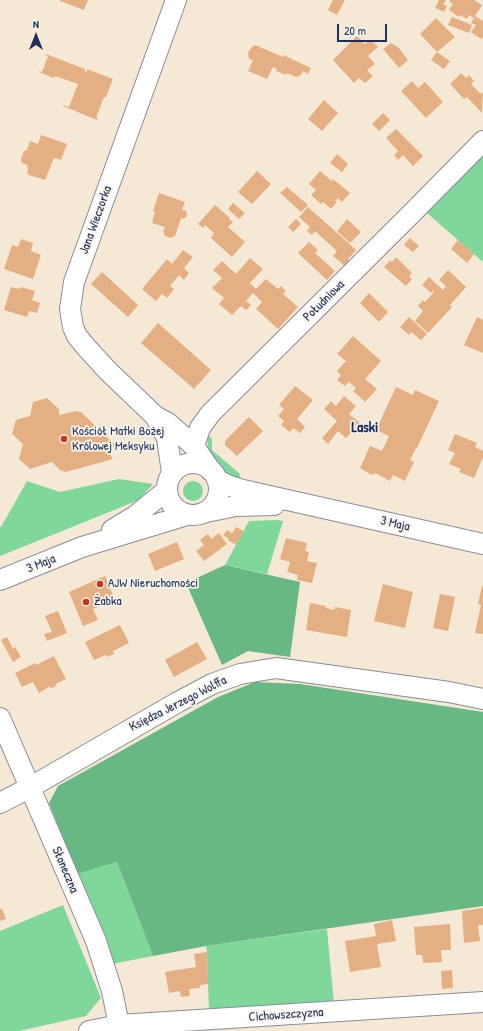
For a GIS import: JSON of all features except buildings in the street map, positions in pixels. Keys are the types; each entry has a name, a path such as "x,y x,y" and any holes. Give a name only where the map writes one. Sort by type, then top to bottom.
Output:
{"street":[{"name":"Jana Wieczorka","path":"176,0 74,282 70,309 73,327 71,342 108,372 156,416 168,423 194,446"},
{"name":"Południowa","path":"194,446 200,428 210,414 483,141"},
{"name":"Jana Wieczorka","path":"156,416 167,438 169,482"},
{"path":"194,446 214,475 219,489 218,498 213,506 206,512 197,515 187,515 179,512 172,506 168,499 169,482 179,468 187,464 195,464 204,466 214,475"},
{"name":"3 Maja","path":"214,475 230,486 243,490 483,544"},
{"name":"3 Maja","path":"82,547 135,516 169,482"},
{"name":"3 Maja","path":"206,512 236,506 306,505"},
{"name":"3 Maja","path":"0,580 82,547 187,515"},
{"name":"Księdza Jerzego Wolffa","path":"0,803 29,788 178,702 212,684 240,674 276,668 449,692 483,699"},
{"name":"Słoneczna","path":"0,718 96,941 112,992 120,1025"},
{"name":"Cichowszczyzna","path":"89,1031 120,1025 483,1002"}],"green space":[{"path":"483,156 483,262 427,213"},
{"path":"207,436 212,439 212,450 240,474 239,482 221,471 209,456"},
{"path":"119,479 153,484 139,500 0,556 0,527 27,481 60,492"},
{"path":"193,481 200,484 203,491 200,498 193,501 186,498 183,491 186,484"},
{"path":"249,521 283,521 267,574 225,565"},
{"path":"225,565 300,582 290,657 248,651 222,665 186,583"},
{"path":"255,682 300,684 483,712 483,906 206,946 153,956 117,862 77,874 49,803 58,786 218,697"},
{"path":"117,862 153,956 112,964 77,874"},
{"path":"63,905 101,998 86,1016 19,1031 0,1031 0,931"},
{"path":"327,929 334,1004 209,1012 206,946"}],"place":[{"name":"Kościół Matki Bożej Królowej Meksyku","path":"64,439"},
{"name":"AJW Nieruchomości","path":"100,584"},
{"name":"Żabka","path":"86,602"}],"district":[{"name":"Laski","path":"365,428"}]}
